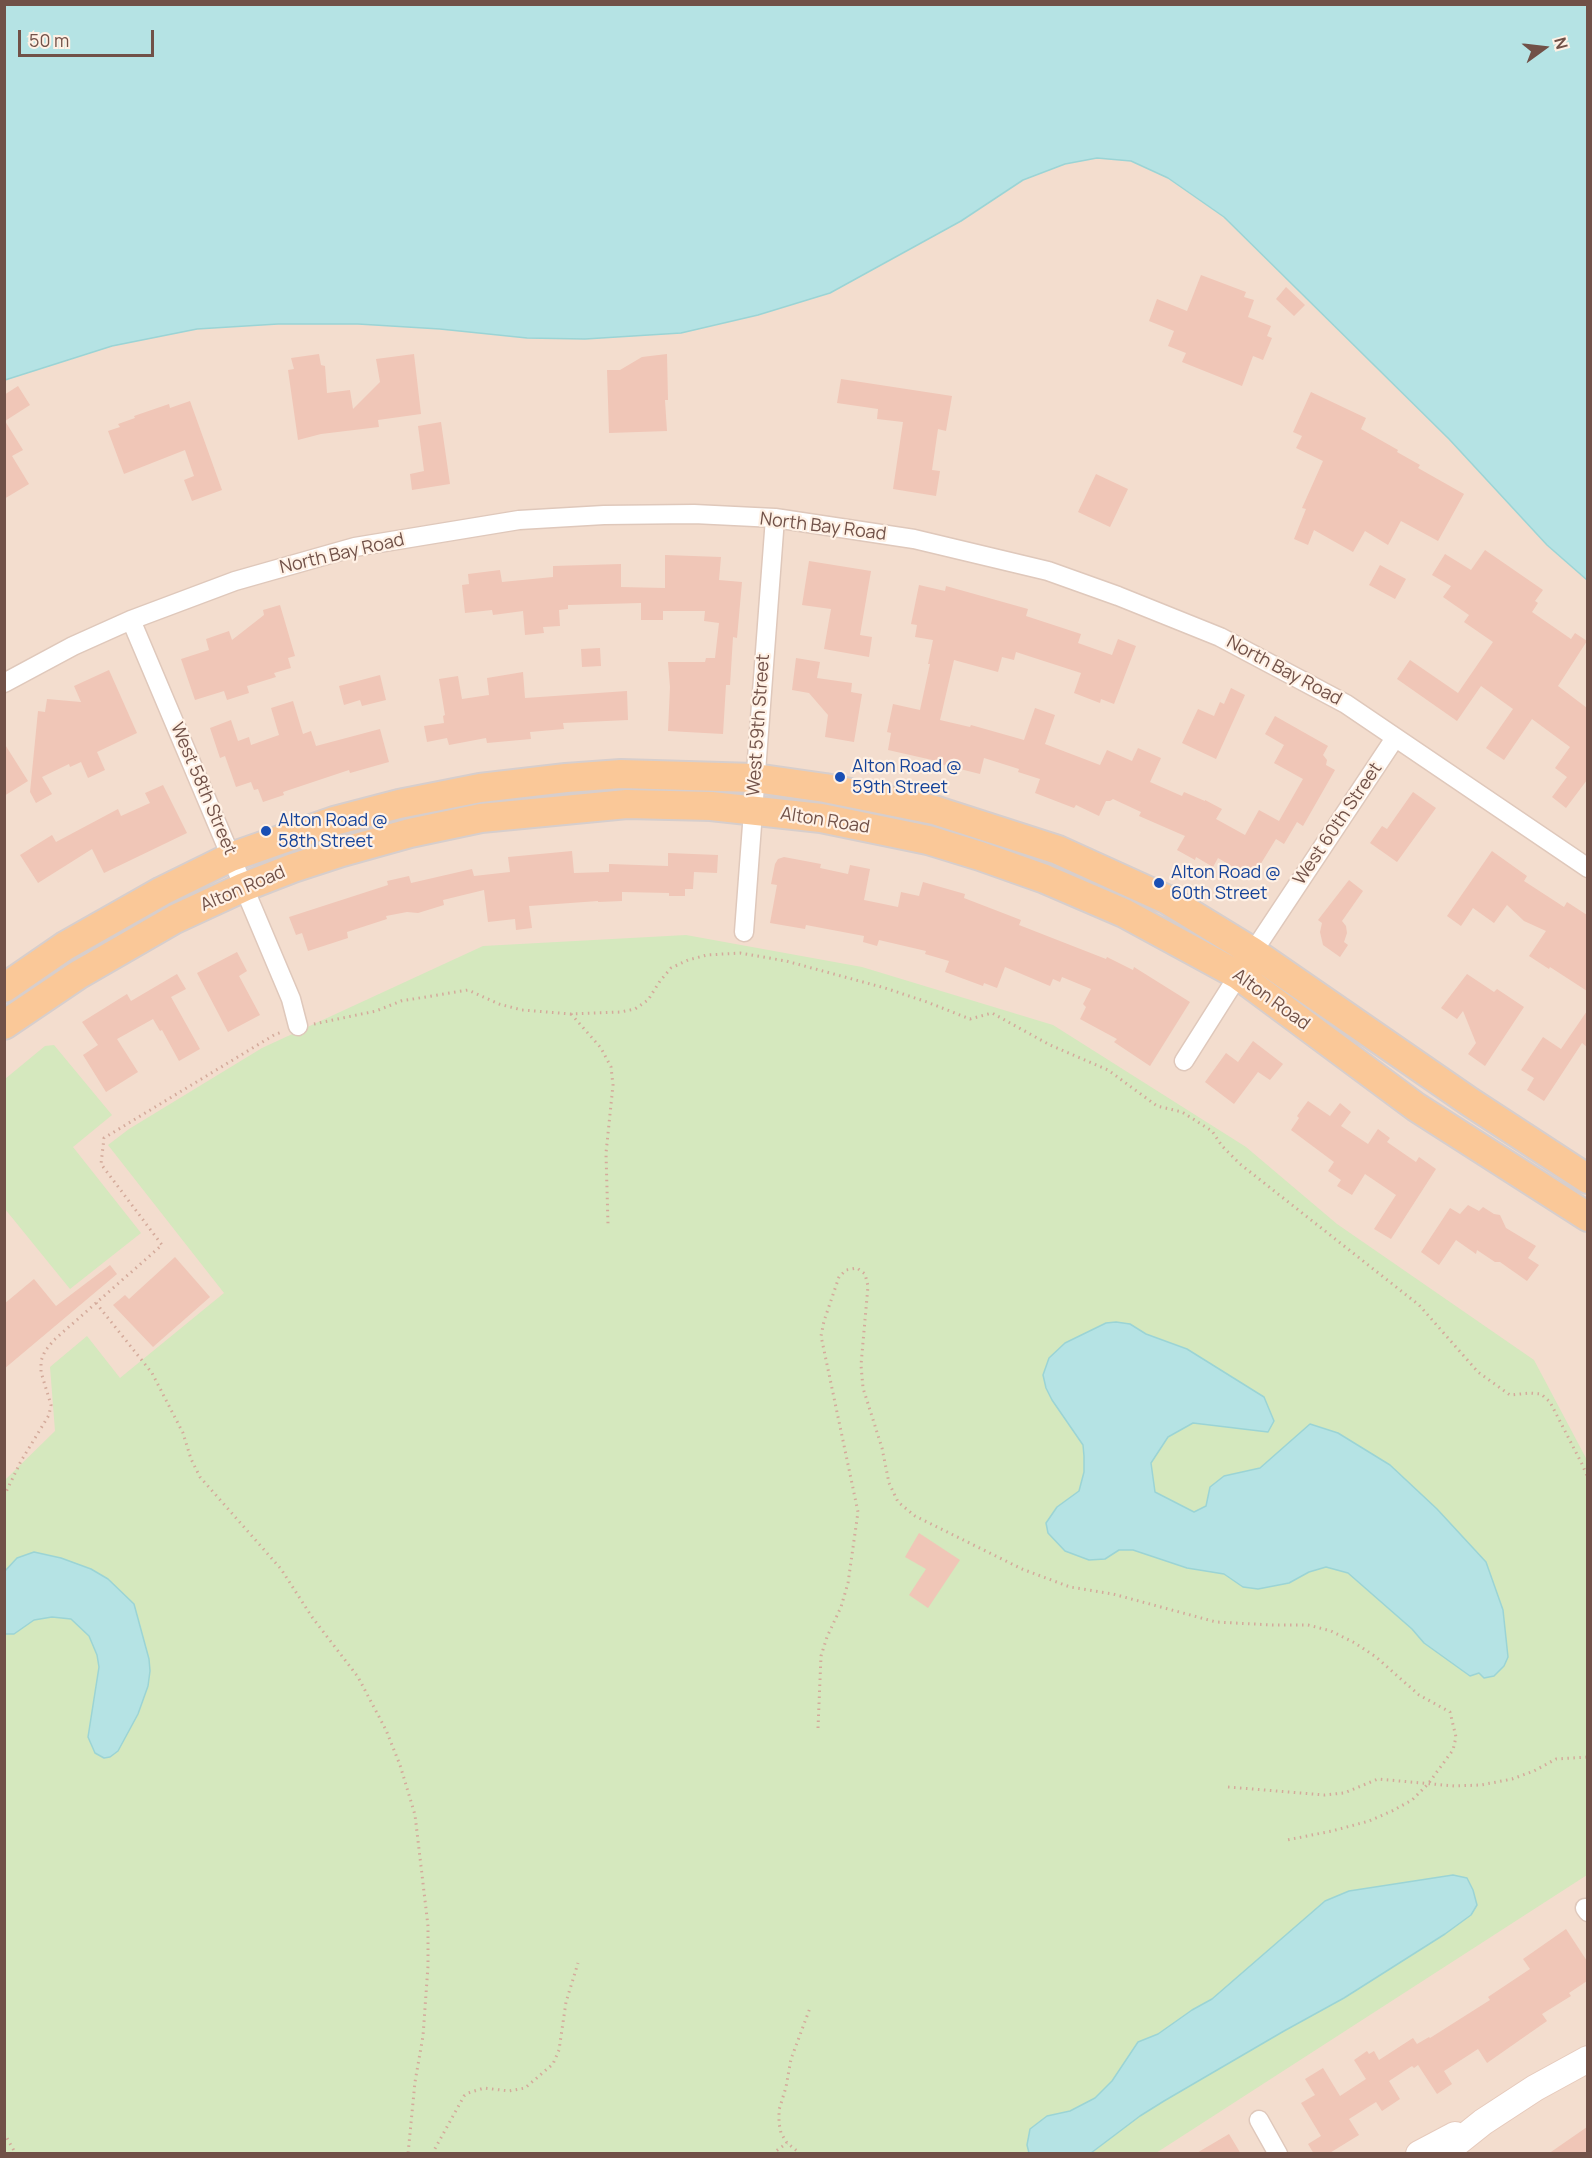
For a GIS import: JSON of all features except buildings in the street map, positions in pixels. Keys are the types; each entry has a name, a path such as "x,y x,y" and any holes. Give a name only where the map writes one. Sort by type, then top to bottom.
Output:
{"main road":[{"name":"Alton Road","path":"4,988 65,946 122,912 231,857 334,821 399,804 480,788 621,774 755,778 825,788 934,810 1058,850 1168,900 1416,1107 1587,1217"},
{"name":"Alton Road","path":"4,1025 78,975 175,919 244,887 342,852 410,833 481,818 627,804 711,806 753,810 861,825 928,840 980,856 1045,879 1246,963 1470,1102 1587,1179"},
{"path":"1535,2088 1587,2044"},
{"path":"1443,2154 1483,2122 1535,2088 1587,2059"},
{"path":"1419,2154 1483,2122"}],"street":[{"name":"North Bay Road","path":"4,683 73,646 131,620 235,581 355,547 519,520 604,515 683,514 775,518 914,538 1048,571 1220,637 1346,704 1587,868"},
{"name":"West 59th Street","path":"744,932 775,518"},
{"name":"West 58th Street","path":"131,620 291,999 298,1026"},
{"name":"West 60th Street","path":"1184,1061 1395,738"},
{"path":"1259,2120 1278,2154"}],"path":[{"path":"4,1496 21,1461 49,1415 51,1405 41,1372 41,1361 45,1351 54,1340 162,1245 101,1164 104,1138 274,1035 298,1026 327,1023 376,1011 401,1001 468,990 514,1008 571,1014 621,1012 635,1009 648,1000 671,968 707,955 740,953 786,961 885,988 970,1019 992,1013 1050,1045 1107,1070 1157,1106 1182,1112 1212,1131 1222,1146 1240,1164 1419,1305 1478,1372 1510,1395 1541,1394 1550,1402 1587,1478"},
{"path":"571,1014 601,1048 611,1067 613,1085 606,1153 608,1224"},
{"path":"818,1728 821,1656 848,1583 858,1512 821,1336 839,1277 846,1270 857,1268 865,1274 868,1286 861,1365 863,1388 882,1448 889,1483 898,1502 915,1516 1022,1569 1070,1587 1113,1594 1216,1622 1272,1626 1308,1625 1331,1631 1355,1642 1377,1657 1419,1695 1450,1712 1456,1737 1453,1750 1413,1800 1369,1821 1332,1831 1287,1839"},
{"path":"96,1303 152,1373 183,1433 191,1459 200,1477 280,1569 312,1617 358,1677 386,1730 400,1766 416,1822 428,1926 428,1966 423,2036 415,2082 408,2154"},
{"path":"1228,1787 1324,1795 1344,1793 1378,1779 1454,1786 1481,1785 1534,1772 1556,1760 1587,1757"},
{"path":"432,2154 464,2096 468,2093 484,2088 520,2090 535,2081 553,2064 559,2050 566,2002 578,1963"},
{"path":"801,2154 787,2143 778,2123 790,2059 810,2008"},
{"path":"4,2133 15,2154"},
{"path":"772,2154 787,2143"}],"shaded area":[{"path":"1097,158 1132,161 1168,178 1224,217 1449,439 1547,545 1587,580 1587,2153 5,2154 5,380 112,346 197,329 278,324 358,324 527,338 585,339 681,333 830,293 961,221 1023,180 1065,164"}],"green space":[{"path":"686,935 862,967 1053,1025 1246,1147 1337,1224 1534,1360 1587,1460 1587,1875 1156,2153 5,2154 5,1480 55,1431 50,1367 87,1336 120,1378 224,1293 108,1145 129,1129 262,1048 483,946"},
{"path":"54,1045 112,1115 73,1147 141,1233 70,1289 5,1209 5,1079 45,1046"}],"water":[{"path":"5,4 1587,5 1587,580 1547,545 1449,439 1224,217 1168,178 1131,161 1097,158 1065,164 1023,180 961,221 830,293 758,315 681,333 585,339 527,338 358,324 278,324 197,329 112,346 5,380"},
{"path":"1106,1323 1130,1324 1146,1334 1187,1349 1264,1397 1274,1421 1268,1432 1193,1423 1168,1437 1151,1463 1155,1492 1194,1512 1206,1506 1210,1487 1224,1476 1260,1468 1310,1424 1338,1433 1390,1465 1437,1509 1486,1562 1503,1610 1508,1657 1504,1666 1494,1676 1484,1678 1479,1673 1470,1676 1424,1643 1412,1629 1348,1573 1326,1567 1309,1572 1289,1583 1258,1589 1243,1587 1224,1574 1187,1568 1133,1550 1119,1550 1105,1559 1089,1560 1065,1551 1048,1533 1046,1523 1057,1507 1079,1491 1084,1472 1083,1445 1052,1400 1043,1375 1049,1358 1065,1343"},
{"path":"34,1552 61,1558 91,1569 108,1579 134,1604 149,1659 148,1686 138,1714 118,1751 110,1757 104,1758 95,1753 88,1737 99,1667 89,1636 71,1619 52,1617 34,1620 14,1634 5,1634 5,1571 17,1558"},
{"path":"1453,1875 1467,1878 1477,1905 1471,1915 1445,1934 1344,1998 1164,2101 1091,2153 1029,2153 1027,2145 1030,2129 1047,2116 1070,2111 1095,2098 1112,2081 1138,2042 1158,2034 1212,1999 1325,1901 1349,1891"}],"place":[{"name":"Alton Road @ 59th Street","path":"840,777"},
{"name":"Alton Road @ 58th Street","path":"266,831"},
{"name":"Alton Road @ 60th Street","path":"1159,883"}]}
